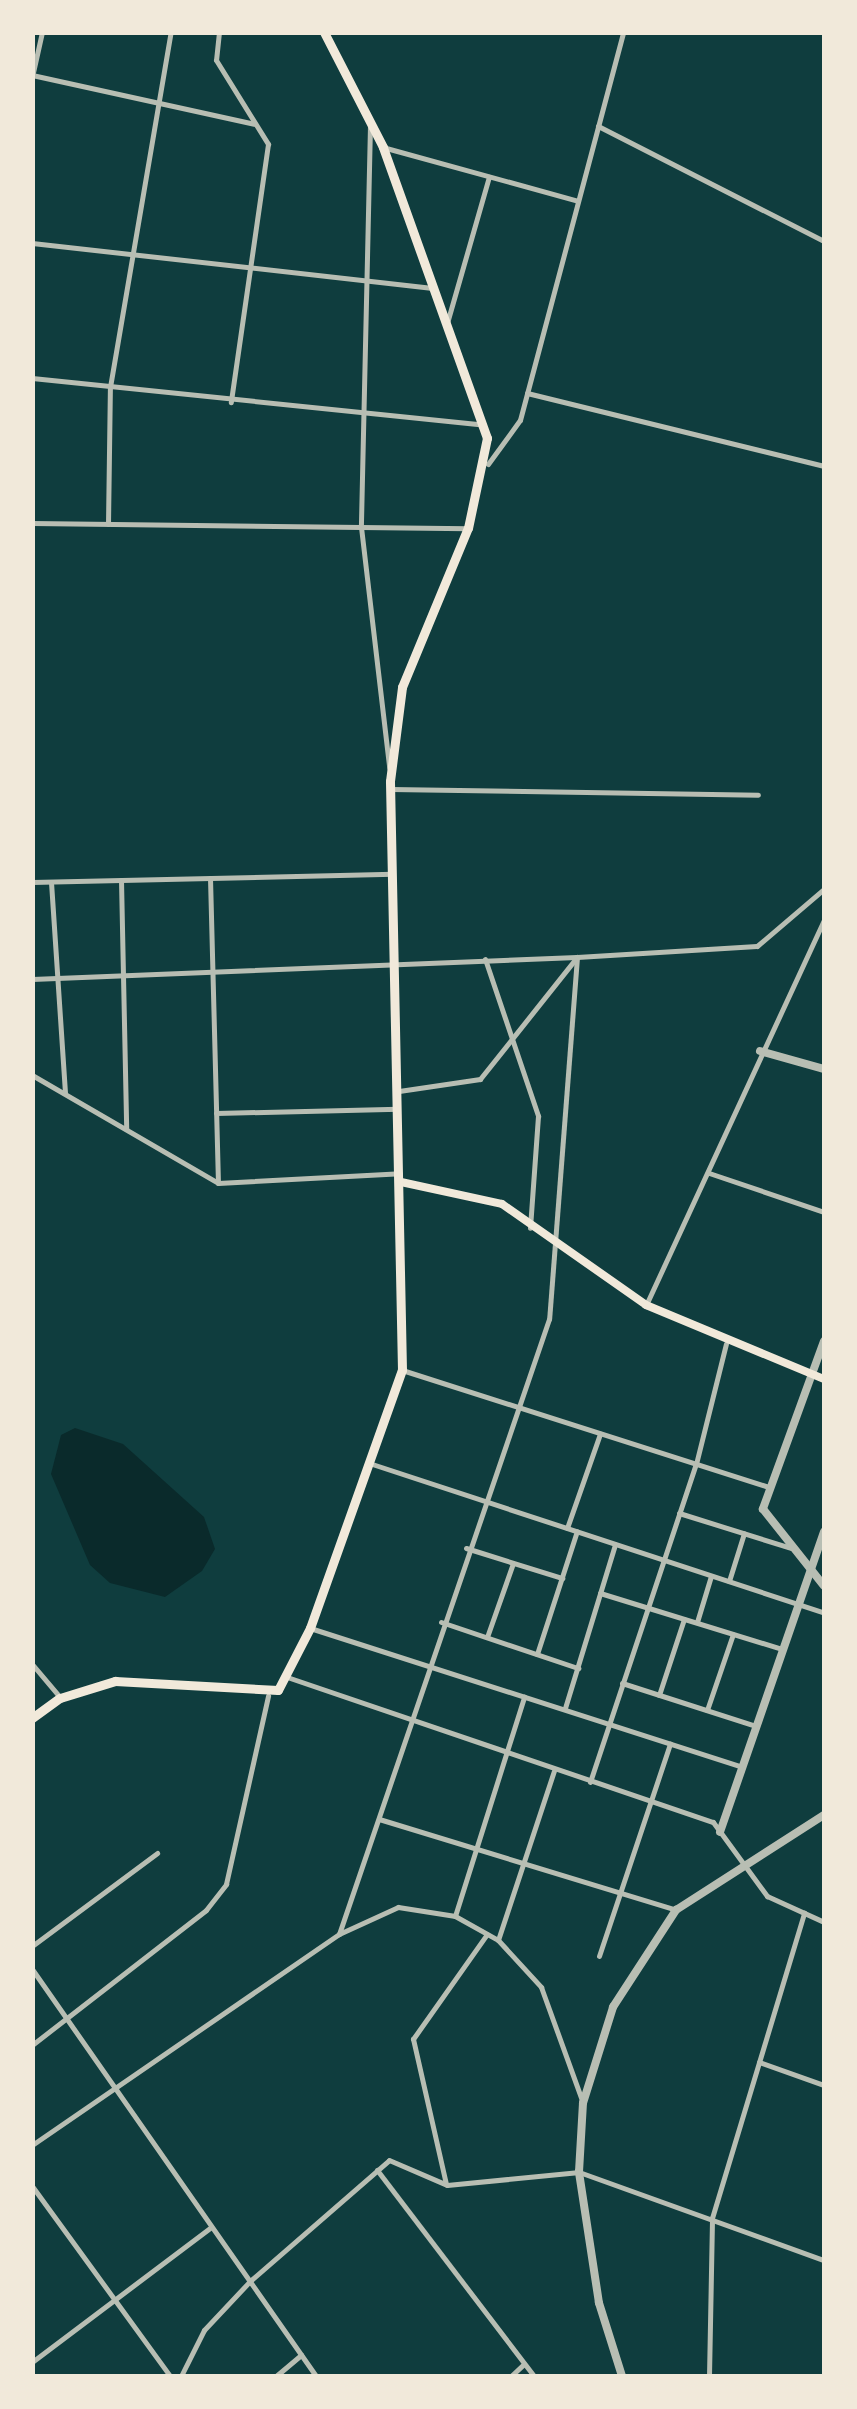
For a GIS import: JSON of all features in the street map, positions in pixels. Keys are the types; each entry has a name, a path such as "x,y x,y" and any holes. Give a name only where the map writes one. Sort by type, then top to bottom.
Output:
{"highway":[{"path":"32,1718 60,1698 115,1681 268,1696 287,1677 310,1628 402,1370 391,785 402,687 468,528 488,464 484,424 384,148 324,32"}],"main road":[{"path":"401,1178 502,1204 553,1248 646,1305 726,1344 824,1379"}],"street":[{"path":"42,32 33,76 158,110 256,124"},
{"path":"108,524 110,387 171,32"},
{"path":"219,32 216,60 268,144 231,403"},
{"path":"488,464 527,394 623,32"},
{"path":"370,122 371,286 362,418 361,527 391,785 758,795"},
{"path":"598,126 824,240"},
{"path":"384,148 578,201"},
{"path":"446,324 489,177"},
{"path":"32,243 371,286 434,288"},
{"path":"32,378 362,418 484,424"},
{"path":"527,394 824,466"},
{"path":"32,523 468,528"},
{"path":"32,882 393,874"},
{"path":"210,878 218,1182"},
{"path":"121,880 126,1129"},
{"path":"51,882 65,1094"},
{"path":"32,979 395,960 577,958 757,946 824,889"},
{"path":"646,1305 824,919"},
{"path":"399,1091 480,1080 577,958"},
{"path":"339,1934 414,1722 426,1665 548,1319 577,958"},
{"path":"485,959 538,1116 530,1228"},
{"path":"760,1051 824,1069"},
{"path":"32,1076 218,1182 401,1178"},
{"path":"216,1113 399,1109"},
{"path":"709,1173 824,1212"},
{"path":"824,1342 763,1509 824,1586"},
{"path":"590,1782 696,1464 726,1344"},
{"path":"402,1370 768,1487"},
{"path":"567,1528 600,1434"},
{"path":"368,1463 824,1613"},
{"path":"679,1514 795,1549"},
{"path":"537,1654 577,1531"},
{"path":"720,1832 824,1531"},
{"path":"729,1581 744,1534"},
{"path":"565,1710 615,1544"},
{"path":"466,1548 562,1578"},
{"path":"487,1637 513,1563"},
{"path":"696,1622 712,1576"},
{"path":"600,1593 782,1649"},
{"path":"659,1695 684,1618"},
{"path":"441,1622 578,1668"},
{"path":"310,1628 742,1768"},
{"path":"707,1710 734,1634"},
{"path":"32,1664 60,1698"},
{"path":"287,1677 652,1802 720,1832 766,1896 824,1922"},
{"path":"622,1683 756,1726"},
{"path":"32,2045 206,1910 226,1884 268,1696"},
{"path":"456,1916 524,1697"},
{"path":"599,1956 670,1744"},
{"path":"498,1940 554,1771"},
{"path":"622,2376 599,2304 579,2172 583,2102 613,2007 676,1910 747,1870 824,1814"},
{"path":"379,1819 676,1910"},
{"path":"32,1946 157,1853"},
{"path":"32,2145 339,1934 398,1907 456,1916 498,1940 542,1987 583,2102"},
{"path":"710,2376 712,2218 804,1913"},
{"path":"446,2185 413,2039 487,1934"},
{"path":"32,1969 316,2376"},
{"path":"759,2062 824,2085"},
{"path":"181,2376 204,2330 250,2281 389,2160 446,2185 579,2172 824,2260"},
{"path":"377,2170 534,2376"},
{"path":"32,2186 170,2376"},
{"path":"32,2362 211,2226"},
{"path":"276,2376 300,2355"},
{"path":"511,2376 524,2364"}],"water":[{"path":"75,1428 123,1444 204,1517 215,1549 202,1571 165,1597 110,1583 90,1565 51,1474 61,1435"}]}
